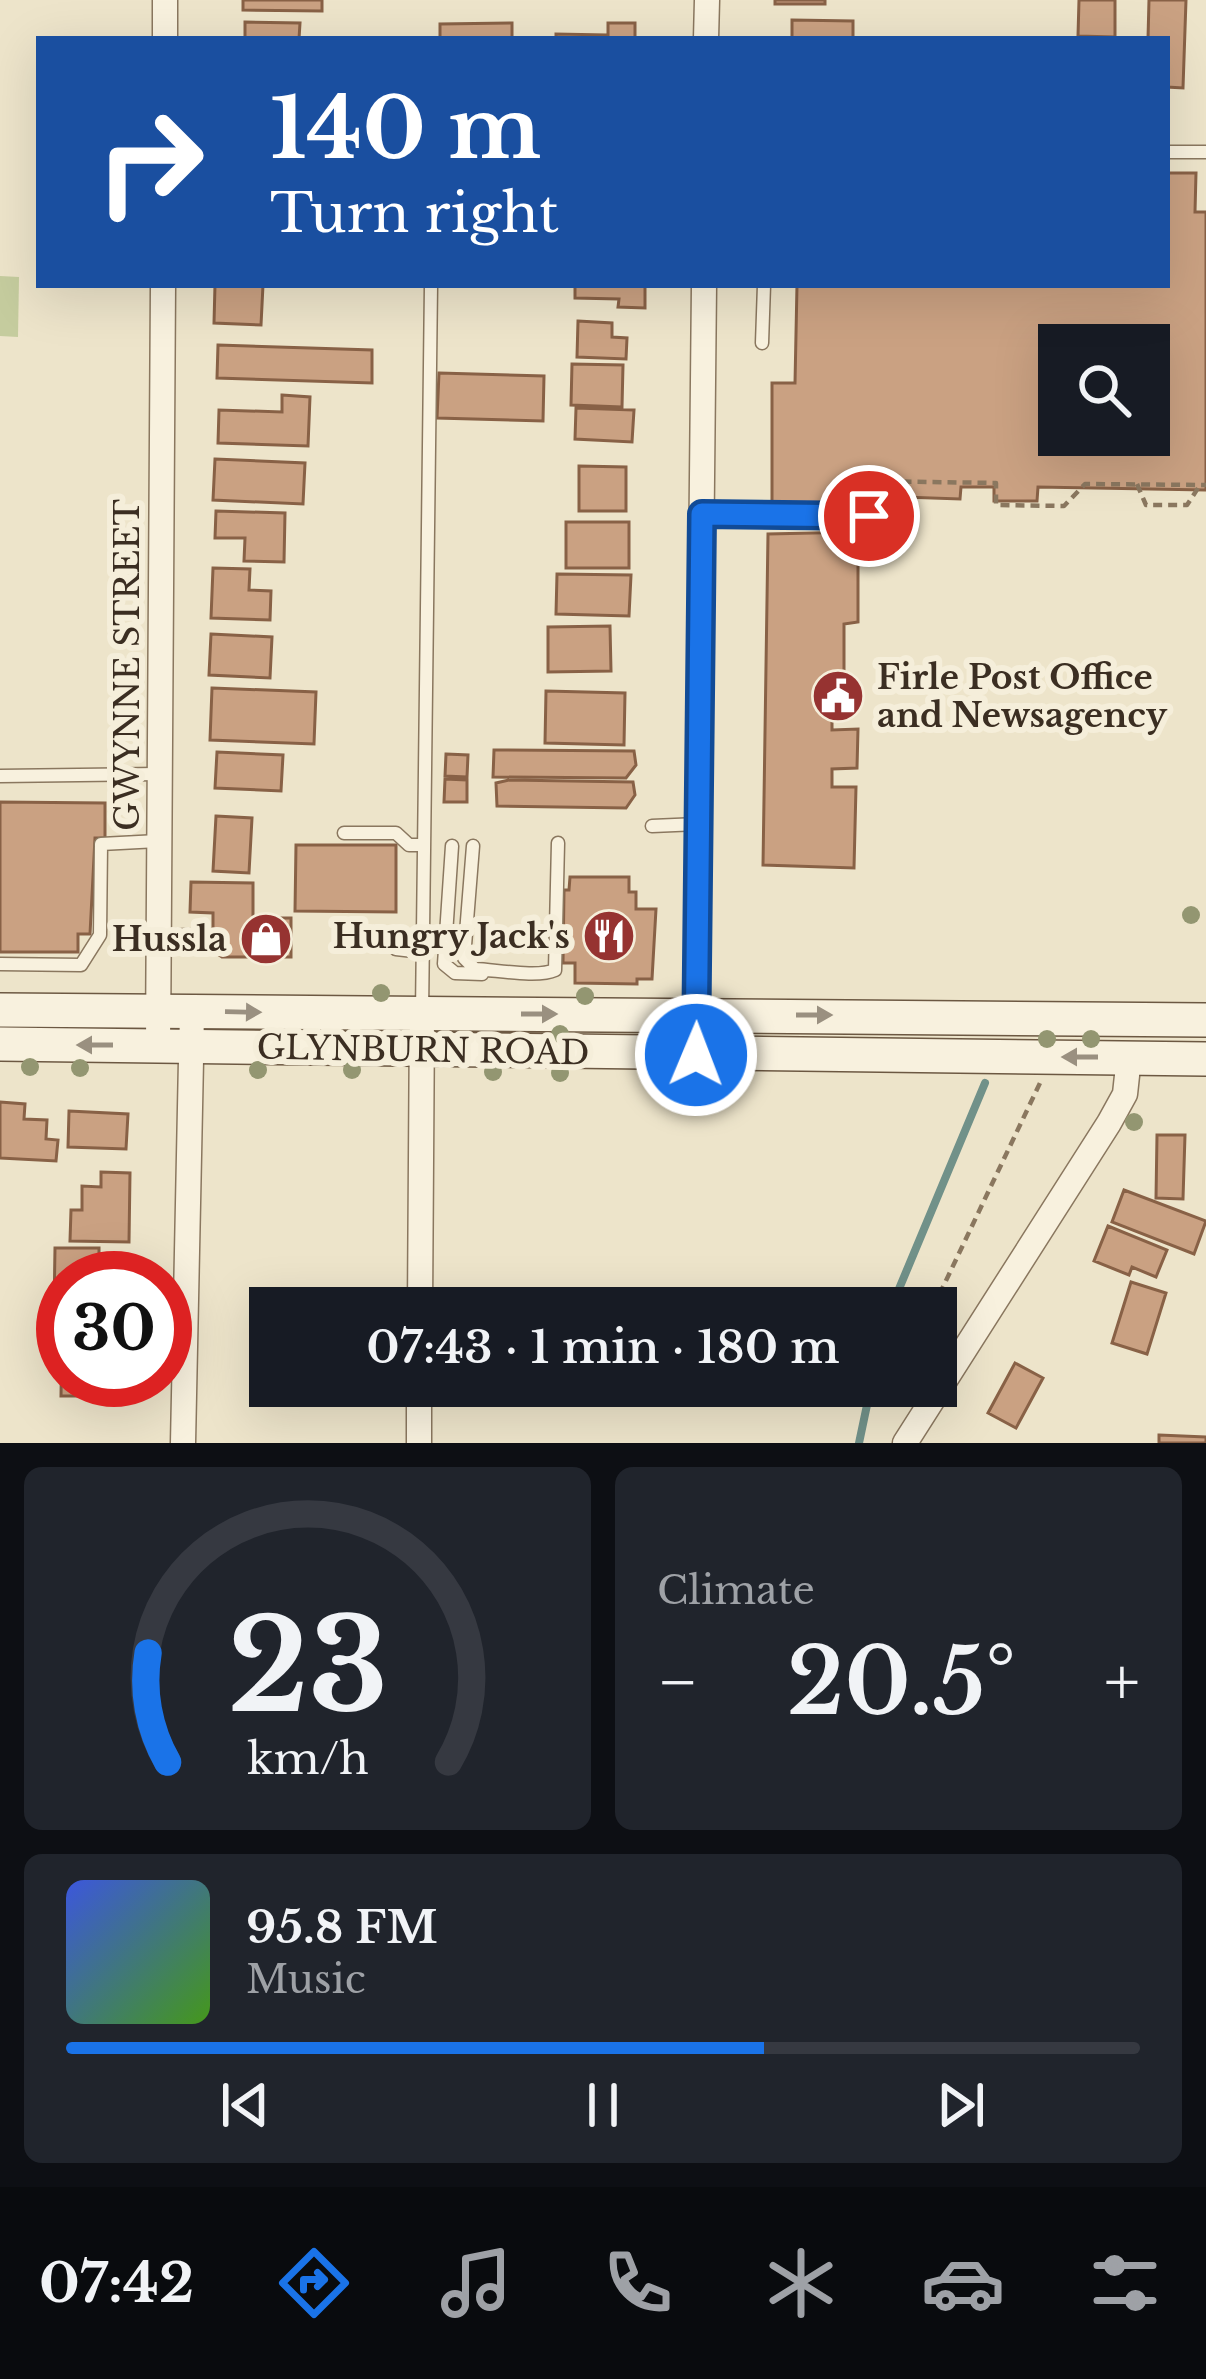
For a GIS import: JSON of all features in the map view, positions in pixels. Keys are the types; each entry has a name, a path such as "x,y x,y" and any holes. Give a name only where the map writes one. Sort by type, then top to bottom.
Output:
{"main road":[{"name":"GLYNBURN ROAD","path":"0,1010 169,1034 422,1051 1206,1059"},
{"name":"GLYNBURN ROAD","path":"0,1044 169,1034 192,1012 1206,1019"}],"street":[{"path":"165,0 165,36"},
{"path":"706,36 707,0"},
{"name":"GWYNNE STREET","path":"163,288 157,936 169,1034 183,1443"},
{"path":"696,1055 704,288"},
{"path":"420,1287 422,1014"},
{"path":"905,1443 1109,1123 1125,1094 1129,1057"},
{"path":"419,1407 419,1443"}],"lane":[{"path":"1170,152 1206,152"},
{"path":"422,1014 430,288"},
{"path":"762,343 764,288"},
{"path":"702,514 869,516 891,523"},
{"path":"0,776 158,774"},
{"path":"652,826 698,824"},
{"path":"344,833 397,833 409,845 424,845"},
{"path":"0,964 81,965 100,935 101,844 158,841"},
{"path":"473,846 462,955 475,969 542,976 556,970 558,843"},
{"path":"452,846 444,964 463,975 500,969"},
{"path":"157,936 190,935"},
{"path":"397,950 422,952"}],"path":[{"path":"849,498 868,481 996,483 996,505 1064,506 1085,484 1203,485"},
{"path":"1137,484 1146,505 1187,505 1203,485"},
{"path":"942,1287 1042,1056"}],"green space":[{"path":"0,276 19,277 18,337 0,336"}],"building":[{"path":"243,0 322,0 322,11 243,10"},
{"path":"775,0 825,0 825,4 775,4"},
{"path":"1079,0 1115,0 1115,36 1078,36"},
{"path":"1149,0 1186,0 1183,88 1170,87 1170,36 1148,36"},
{"path":"792,20 853,21 853,36 792,36"},
{"path":"245,22 300,23 299,36 245,36"},
{"path":"512,23 512,36 440,36 440,24"},
{"path":"608,23 635,23 635,36 556,34 608,35"},
{"path":"1170,173 1196,173 1195,212 1206,212 1206,490 1038,487 1037,501 994,501 994,487 961,487 960,499 874,496 862,505 772,502 772,383 795,383 797,288 1170,288"},
{"path":"215,288 263,288 261,325 214,323"},
{"path":"575,288 645,288 645,308 618,307 619,299 575,298"},
{"path":"578,321 612,323 612,337 627,338 626,359 577,357"},
{"path":"218,345 372,350 372,383 217,378"},
{"path":"572,364 623,365 622,407 571,405"},
{"path":"439,373 544,376 543,421 437,418"},
{"path":"282,395 310,397 308,446 218,443 219,410 282,412"},
{"path":"576,408 634,410 632,442 575,439"},
{"path":"215,459 305,463 303,504 213,500"},
{"path":"579,466 626,467 626,511 579,511"},
{"path":"216,511 285,513 284,562 244,561 245,538 215,538"},
{"path":"566,522 629,522 629,568 566,568"},
{"path":"858,532 858,622 844,624 844,711 832,712 832,730 858,729 857,768 832,769 832,787 856,787 854,868 763,865 768,534"},
{"path":"213,568 250,569 249,590 271,591 270,620 211,618"},
{"path":"557,574 631,575 629,616 556,614"},
{"path":"610,626 611,671 548,672 548,627"},
{"path":"211,634 272,637 270,678 209,675"},
{"path":"212,688 316,692 314,744 210,740"},
{"path":"546,691 625,693 624,745 545,743"},
{"path":"494,750 634,751 636,765 626,778 493,777"},
{"path":"217,752 283,755 281,791 215,788"},
{"path":"446,754 468,755 467,777 445,776"},
{"path":"445,779 467,780 467,802 444,802"},
{"path":"633,782 635,795 626,808 497,806 496,783"},
{"path":"0,802 105,803 105,838 95,838 90,934 78,934 78,952 0,952"},
{"path":"216,816 252,818 249,873 213,871"},
{"path":"296,845 396,845 396,912 295,911"},
{"name":"Hungry Jack's","path":"570,877 629,877 629,892 636,892 636,909 656,909 652,979 637,979 637,984 575,983 575,963 563,963 564,890 569,890"},
{"path":"191,882 253,883 253,918 291,918 291,957 222,957 213,951 213,913 190,912"},
{"path":"0,1102 25,1104 24,1119 47,1120 46,1139 58,1140 56,1161 0,1158"},
{"path":"69,1111 128,1114 126,1149 68,1147"},
{"path":"1157,1135 1185,1135 1183,1199 1156,1198"},
{"path":"101,1172 130,1173 129,1242 70,1241 71,1210 82,1210 82,1186 101,1187"},
{"path":"1124,1190 1206,1221 1194,1254 1112,1222"},
{"path":"1108,1226 1167,1250 1156,1277 1132,1267 1129,1275 1094,1261"},
{"path":"55,1248 99,1248 99,1251"},
{"path":"1131,1282 1166,1293 1147,1354 1112,1343"},
{"path":"1015,1363 1043,1378 1016,1428 988,1413"},
{"path":"1159,1435 1206,1437 1206,1443 1159,1443"}],"waterway":[{"path":"900,1287 985,1083"},
{"path":"859,1443 867,1407"}],"place":[{"name":"Firle Post Office and Newsagency","path":"838,696"},
{"name":"Hungry Jack's","path":"609,936"},
{"name":"Hussla","path":"266,939"}],"route":[{"path":"696,1055 702,514 869,516"}]}
